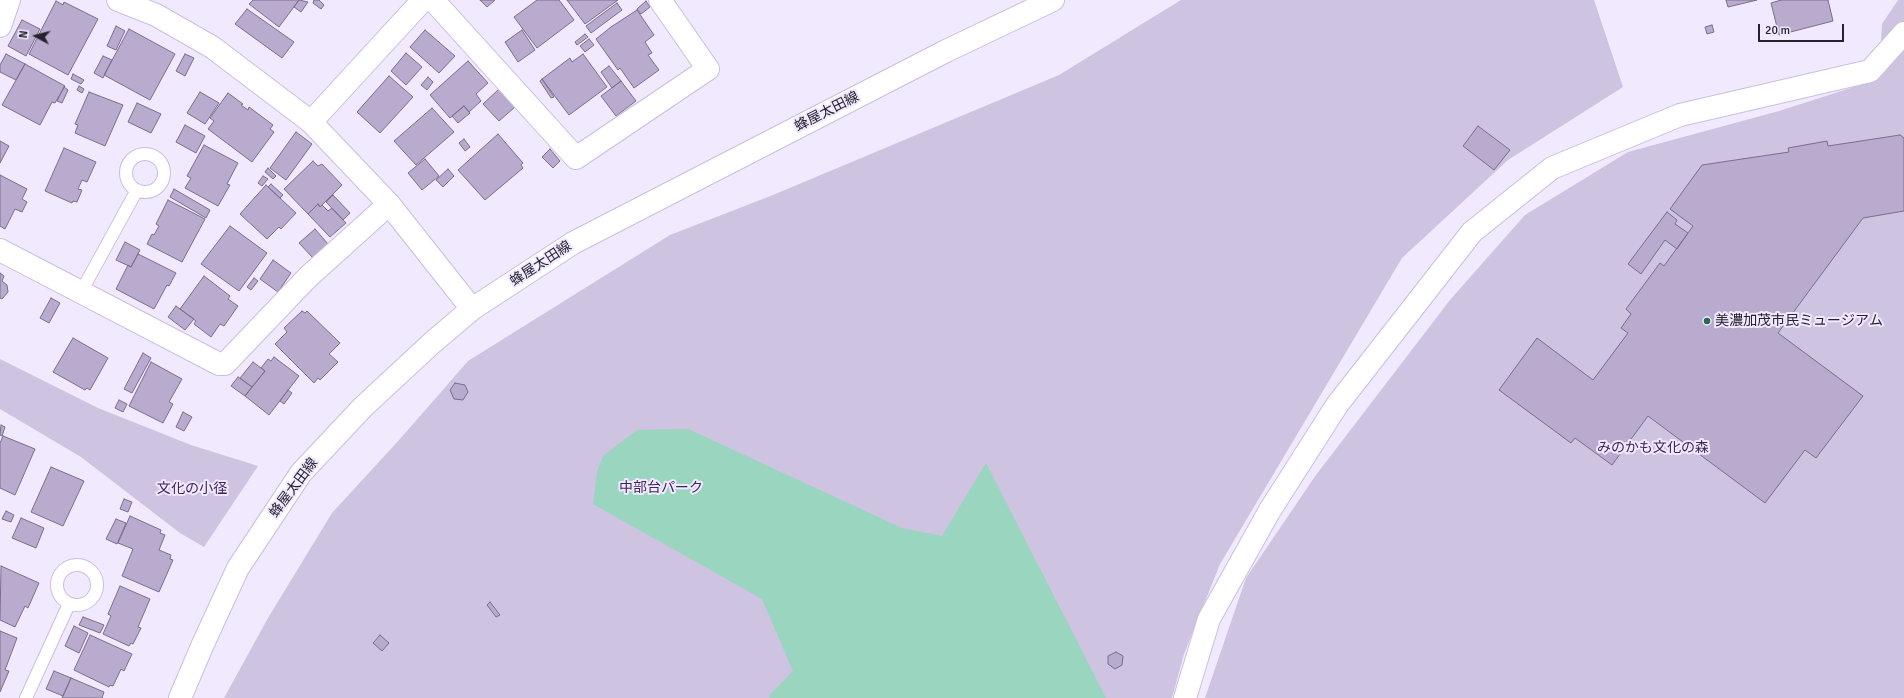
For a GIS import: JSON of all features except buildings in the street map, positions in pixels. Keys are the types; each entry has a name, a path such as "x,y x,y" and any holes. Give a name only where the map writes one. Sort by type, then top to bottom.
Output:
{"street":[{"path":"0,26 9,0"},
{"path":"118,0 156,15 212,47 311,122 389,204 472,309"},
{"path":"311,122 423,0"},
{"path":"433,0 576,158 708,70 660,0"},
{"name":"蜂屋太田線","path":"180,698 238,568 301,473 363,407 433,342 472,309 573,243 946,51 1053,0"},
{"path":"1184,698 1209,619 1270,510 1337,404 1472,232 1552,168 1680,115 1870,71 1904,33"},
{"path":"0,250 219,364 225,364 308,276 389,204"}],"lane":[{"path":"81,292 137,190"},
{"path":"26,698 69,604"}],"green space":[{"name":"中部台パーク","path":"1181,0 1594,0 1623,87 1508,160 1402,258 1220,564 1184,654 1172,698 224,698 268,618 332,513 400,439 468,361 670,235 773,195 1059,75"},
{"name":"みのかも文化の森","path":"1898,0 1904,0 1904,698 1205,698 1246,578 1316,475 1450,300 1525,215 1628,152 1779,111 1879,79 1882,24"},
{"name":"文化の小径","path":"0,359 98,408 191,445 258,466 204,547 180,533 81,457 0,409"}],"shaded area":[{"path":"688,429 902,528 942,536 986,463 1106,698 770,698 769,696 793,671 762,599 593,504 597,472 603,456 637,430"}],"place":[{"name":"美濃加茂市民ミュージアム","path":"1707,321"}]}
